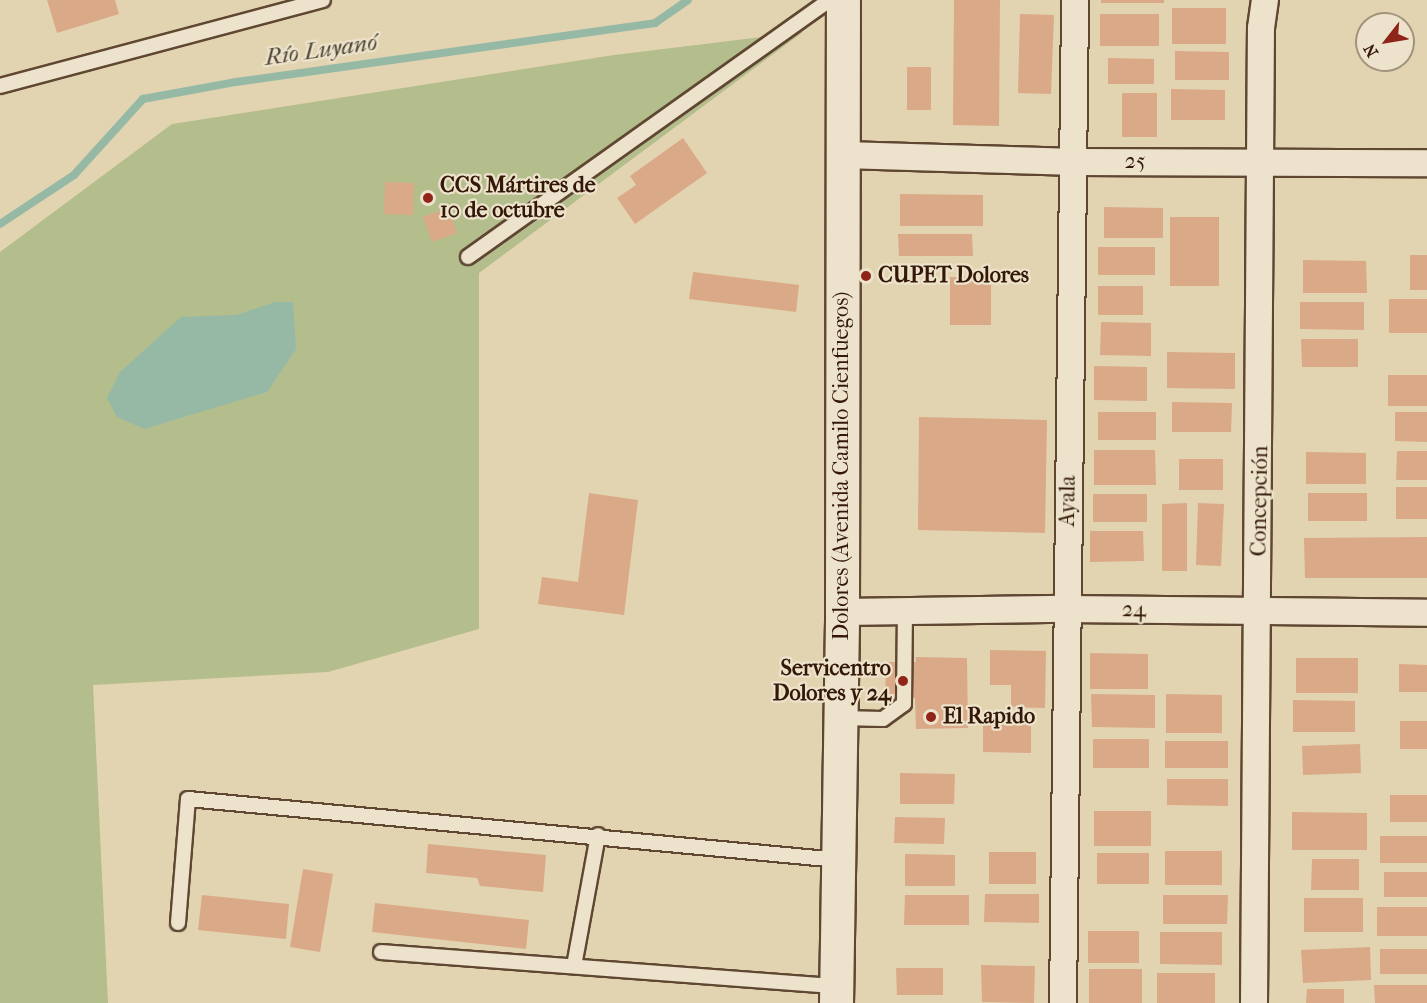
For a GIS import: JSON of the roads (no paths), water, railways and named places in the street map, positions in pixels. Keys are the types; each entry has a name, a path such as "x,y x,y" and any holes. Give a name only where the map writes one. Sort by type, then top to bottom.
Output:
{"main road":[{"name":"Dolores (Avenida Camilo Cienfuegos)","path":"836,994 842,612 843,0"}],"street":[{"name":"Ayala","path":"1063,1003 1066,609 1076,162 1075,0"},
{"name":"Concepción","path":"1254,1003 1263,162 1261,28 1265,0"},
{"name":"25","path":"844,155 1076,162 1427,163"},
{"name":"24","path":"842,612 1066,609 1427,613"}],"lane":[{"path":"0,86 323,0"},
{"path":"468,257 828,0"},
{"path":"840,718 884,719 904,704 905,612"},
{"path":"178,923 188,799 598,835 838,860"},
{"path":"574,966 598,835"},
{"path":"381,952 574,966 836,994"}],"waterway":[{"name":"Río Luyanó","path":"0,224 74,175 143,99 236,82 655,23 688,0"}],"place":[{"name":"CCS Mártires de 10 de octubre","path":"428,198"},
{"name":"CUPET Dolores","path":"866,276"},
{"name":"Servicentro Dolores y 24","path":"903,681"},
{"name":"El Rapido","path":"931,717"}]}
